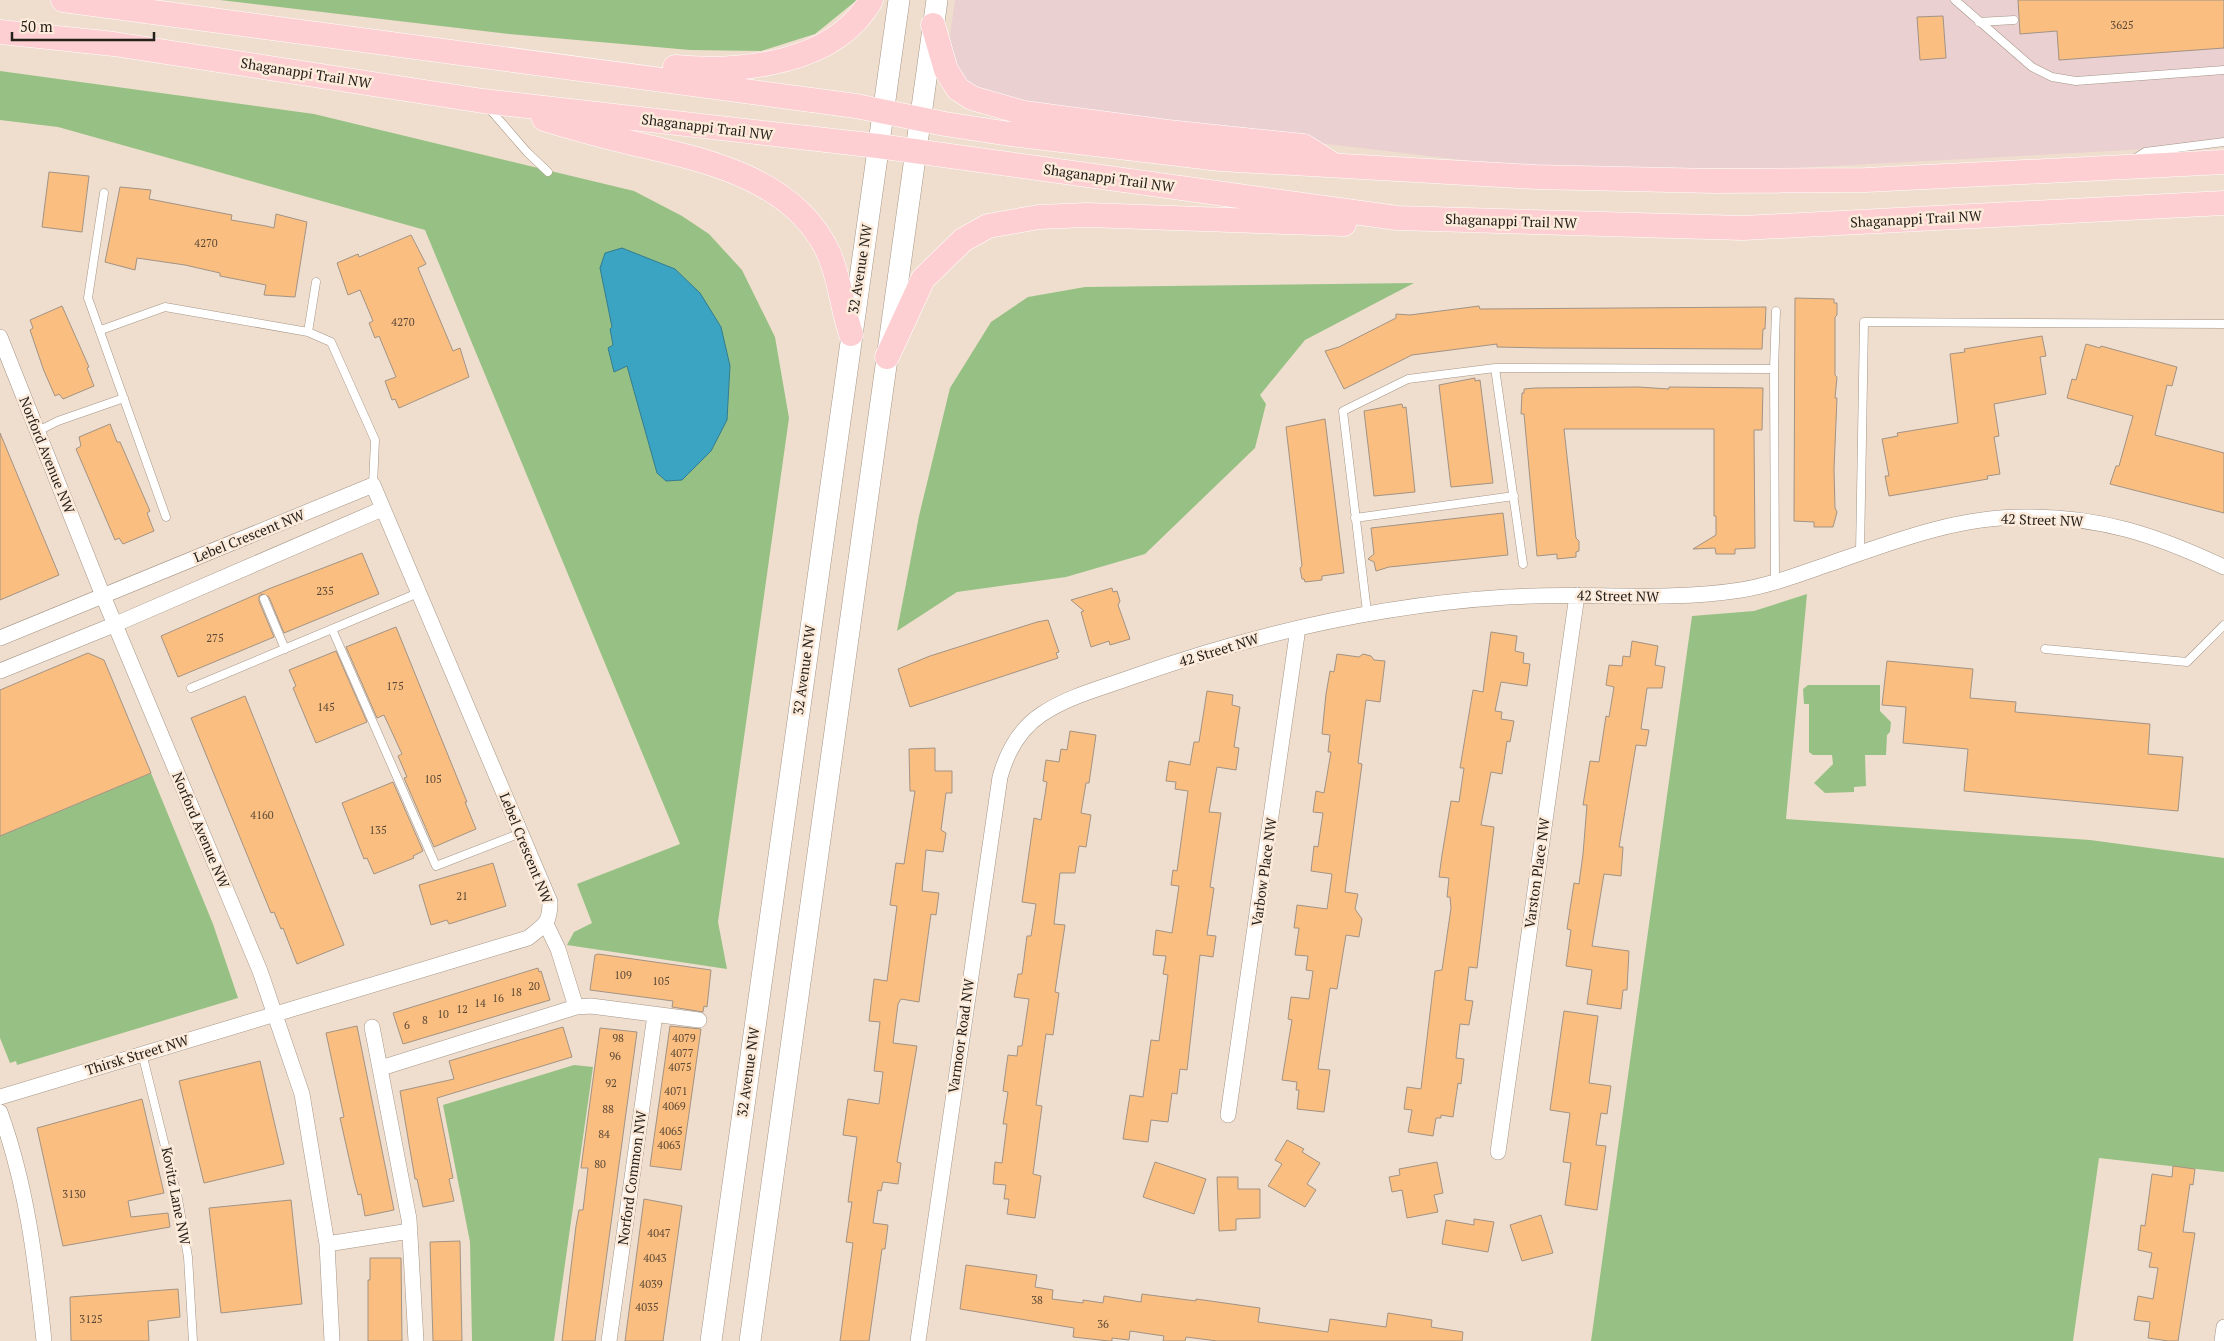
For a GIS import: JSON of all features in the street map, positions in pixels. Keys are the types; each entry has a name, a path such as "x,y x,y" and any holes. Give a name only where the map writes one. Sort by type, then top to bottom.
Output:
{"main road":[{"path":"63,0 524,60 883,111 1010,134 1220,159 1536,177 1715,181 1866,180 2224,162"},
{"path":"524,60 562,56 692,68 736,68 780,61 810,52 844,30 866,10 871,0"},
{"name":"32 Avenue NW","path":"711,1341 850,334 899,0"},
{"path":"750,1341 936,0"},
{"path":"933,25 946,70 958,89 972,98 1024,113 1168,132 1304,146 1334,165"},
{"name":"Shaganappi Trail NW","path":"0,32 114,44 483,101 878,146 1397,218 1743,228 2224,203"},
{"path":"483,101 590,132 701,160 733,170 768,189 788,202 807,221 828,254 850,334"},
{"path":"887,357 923,279 963,240 988,226 1039,217 1087,215 1376,225 1397,218"}],"street":[{"name":"Norford Avenue NW","path":"0,337 103,596 256,962 302,1094 328,1244 332,1341"},
{"name":"Lebel Crescent NW","path":"0,638 373,486 550,902 550,916 546,924 528,938 275,1013"},
{"name":"Lebel Crescent NW","path":"0,671 116,624 382,508"},
{"name":"42 Street NW","path":"1019,735 1042,714 1064,702 1166,666 1254,639 1367,612 1506,597 1577,595 1702,596 1776,582 1944,526 1999,518 2042,517 2075,519 2120,526 2179,546 2224,567"},
{"name":"Varston Place NW","path":"1498,1152 1577,595"},
{"name":"Varbow Place NW","path":"1228,1115 1298,628"},
{"name":"Varmoor Road NW","path":"918,1341 993,813 1005,759 1019,735"},
{"path":"546,924 558,949 576,1007"},
{"path":"381,1068 576,1007 591,1006 698,1020"},
{"name":"Thirsk Street NW","path":"0,1096 275,1013"},
{"name":"Norford Common NW","path":"610,1341 655,1015"},
{"path":"372,1027 410,1232 416,1341"},
{"path":"0,1112 11,1142 35,1251 44,1341"},
{"path":"328,1244 410,1232"},
{"path":"2222,1341 2224,1327"}],"lane":[{"path":"1955,0 2032,68 2058,79 2086,81 2224,70"},
{"path":"1979,22 2014,20"},
{"path":"483,101 527,152 548,172"},
{"path":"2119,168 2145,152 2224,142"},
{"path":"104,193 88,298 101,330 166,517"},
{"path":"308,332 316,282"},
{"path":"101,330 165,307 308,332 331,342 375,440 373,486"},
{"path":"1776,311 1774,369 1776,582"},
{"path":"1860,553 1864,322 2224,324"},
{"path":"1367,612 1343,411 1408,379 1495,368 1774,369"},
{"path":"1495,368 1523,564"},
{"path":"38,432 58,422 124,398"},
{"path":"1355,518 1514,496"},
{"path":"191,688 418,593"},
{"path":"264,599 285,649"},
{"path":"2045,649 2187,662 2224,625"},
{"path":"332,629 436,866 521,833"},
{"name":"Kovitz Lane NW","path":"142,1053 178,1199 188,1257 193,1341"}],"shaded area":[{"path":"955,0 2224,0 2224,145 1795,168 1530,168 1099,117 979,91 960,75 949,42"}],"green space":[{"path":"220,0 857,0 815,34 761,51 690,50 509,34"},
{"path":"0,71 314,114 634,191 682,216 709,234 742,270 775,337 789,418 718,922 727,969 567,945 574,932 592,923 577,884 680,844 425,230 58,127 0,120"},
{"path":"1414,283 1305,340 1260,395 1266,404 1255,448 1145,554 1066,577 957,592 897,631 919,516 950,388 991,322 1028,297 1085,287"},
{"path":"1807,594 1786,819 2090,840 2224,858 2224,1172 2099,1158 2073,1341 1591,1341 1692,616 1754,611"},
{"path":"1808,685 1880,685 1880,711 1891,722 1890,732 1887,735 1886,755 1865,755 1866,786 1854,787 1854,792 1825,793 1814,783 1833,764 1832,755 1813,755 1809,752 1809,704 1804,704 1803,689"},
{"path":"151,773 213,924 238,998 17,1065 16,1061 10,1063 0,1038 0,836"},
{"path":"574,1065 593,1067 554,1341 472,1341 470,1242 443,1105"}],"water":[{"path":"622,248 675,269 700,293 721,327 730,366 727,420 711,451 682,480 666,481 657,473 627,366 614,372 608,348 613,345 610,329 612,327 600,268 605,253"}],"building":[{"path":"2018,0 2224,0 2224,48 2059,60 2057,31 2020,34"},
{"path":"1943,16 1946,58 1920,60 1917,17"},
{"path":"49,172 89,176 82,232 42,227"},
{"path":"120,187 151,190 149,199 232,215 231,220 274,228 276,214 307,222 295,297 264,295 266,285 220,276 220,273 185,265 137,258 135,270 105,262"},
{"path":"411,235 426,264 418,268 453,351 460,348 469,377 399,408 395,399 392,400 385,381 396,377 379,336 375,338 369,323 373,321 360,290 348,295 337,263 358,254 359,257"},
{"path":"1795,298 1834,299 1834,303 1837,303 1837,315 1835,317 1835,375 1837,377 1835,398 1837,398 1834,469 1835,508 1837,512 1833,527 1814,527 1814,522 1794,521"},
{"path":"62,306 89,367 87,368 94,386 63,399 59,394 55,396 30,330 33,328 30,320"},
{"path":"1479,306 1480,309 1766,307 1762,349 1545,348 1497,347 1497,344 1412,355 1344,389 1325,351 1339,347 1396,318 1396,314 1410,315"},
{"path":"2042,336 2046,356 2040,357 2046,394 1994,404 1999,436 1994,437 2000,474 1987,476 1988,479 1889,496 1885,476 1889,476 1882,439 1898,436 1897,433 1958,423 1950,354 1965,352 1964,349"},
{"path":"2086,344 2100,348 2101,346 2177,367 2172,386 2167,385 2155,435 2224,453 2224,513 2110,484 2116,466 2119,466 2133,416 2067,398 2072,379 2076,380"},
{"path":"1475,378 1475,381 1480,380 1493,483 1451,487 1439,385"},
{"path":"1638,387 1669,389 1669,387 1763,388 1762,430 1754,430 1755,548 1735,549 1735,554 1716,554 1715,548 1693,549 1716,535 1716,516 1714,516 1714,429 1564,429 1579,551 1576,552 1576,557 1557,559 1557,554 1537,556 1524,414 1521,414 1522,393 1524,393 1524,389"},
{"path":"1402,404 1403,408 1406,407 1415,492 1374,496 1364,411"},
{"path":"1325,419 1344,573 1322,576 1322,580 1305,582 1302,579 1300,568 1302,566 1286,427"},
{"path":"110,424 117,442 120,442 150,511 147,513 154,531 123,544 119,538 115,540 76,449 81,446 79,437"},
{"path":"0,433 59,575 0,600"},
{"path":"1503,513 1508,555 1389,567 1376,571 1374,562 1368,559 1374,554 1371,528"},
{"path":"362,553 379,594 284,633 269,597 262,594 259,596 259,601 274,637 178,677 161,636 271,588"},
{"path":"1112,588 1113,592 1117,591 1120,601 1118,605 1130,639 1110,645 1109,641 1091,647 1081,612 1084,611 1071,600"},
{"path":"1048,620 1059,652 1056,653 1058,658 910,707 898,669 930,656"},
{"path":"396,627 467,802 465,802 476,829 434,847 404,778 407,777 398,756 402,754 384,715 377,718 346,647"},
{"path":"1491,632 1517,636 1515,651 1524,653 1523,663 1530,664 1527,686 1501,682 1495,711 1502,712 1501,719 1514,721 1510,742 1507,741 1502,774 1491,772 1481,825 1494,827 1477,968 1469,967 1465,1000 1473,1001 1469,1025 1460,1024 1456,1058 1464,1059 1461,1084 1458,1083 1453,1117 1441,1115 1441,1118 1436,1118 1433,1136 1408,1132 1412,1110 1404,1109 1407,1087 1421,1089 1435,971 1442,970 1451,908 1450,897 1447,897 1449,878 1439,877 1442,855 1451,801 1459,802 1464,768 1460,768 1473,690 1483,692"},
{"path":"1632,641 1658,646 1655,665 1665,667 1662,688 1647,688 1641,729 1649,730 1646,746 1636,745 1619,847 1623,847 1621,876 1604,874 1592,946 1629,951 1627,990 1623,990 1621,1009 1587,1004 1592,970 1566,966 1571,930 1567,929 1574,883 1579,884 1587,805 1583,805 1590,761 1599,762 1606,716 1609,717 1614,687 1606,685 1609,665 1622,666 1623,656 1630,657"},
{"path":"336,651 367,722 316,743 293,688 296,686 289,670"},
{"path":"88,653 104,660 151,773 0,836 0,690"},
{"path":"1337,654 1359,657 1363,654 1371,656 1374,660 1385,661 1380,702 1366,700 1358,763 1362,764 1345,892 1358,894 1355,909 1362,919 1359,937 1346,935 1337,989 1330,988 1318,1069 1330,1070 1324,1112 1297,1109 1299,1090 1296,1090 1297,1082 1282,1080 1292,1020 1288,1019 1291,997 1309,999 1313,971 1306,970 1308,956 1295,955 1299,928 1294,928 1297,905 1327,909 1332,874 1311,871 1314,846 1318,847 1323,813 1313,812 1316,791 1324,793 1331,752 1328,752 1330,735 1322,734 1326,694 1330,671 1334,672"},
{"path":"1887,661 1973,669 1970,698 2016,702 2015,712 2150,724 2148,754 2183,757 2178,811 1964,791 1968,749 1903,743 1906,707 1882,705"},
{"path":"1207,691 1233,695 1232,705 1240,707 1234,747 1239,748 1236,770 1217,767 1209,812 1221,813 1210,887 1214,888 1207,935 1216,936 1213,957 1200,955 1187,1070 1180,1069 1177,1094 1172,1093 1168,1122 1151,1120 1148,1142 1123,1139 1130,1095 1143,1097 1151,1040 1159,1041 1168,975 1163,974 1166,956 1153,955 1156,930 1172,933 1179,886 1171,885 1173,870 1177,871 1188,791 1175,789 1176,782 1166,781 1169,761 1190,765 1194,742 1199,742"},
{"path":"245,696 344,945 297,964 283,928 281,929 274,912 271,913 191,718"},
{"path":"1070,731 1096,735 1089,783 1086,783 1081,813 1091,815 1086,847 1079,846 1075,873 1060,873 1054,924 1065,925 1055,992 1059,993 1053,1035 1046,1034 1036,1105 1042,1106 1033,1174 1041,1176 1035,1218 1007,1214 1009,1199 1004,1199 1006,1185 993,1184 995,1162 1002,1163 1007,1124 1003,1124 1008,1092 1003,1091 1008,1055 1017,1056 1018,1046 1022,1046 1029,999 1014,997 1018,974 1022,974 1027,936 1031,936 1036,904 1022,902 1034,818 1041,820 1047,782 1043,781 1046,760 1059,762 1061,749 1067,750"},
{"path":"935,748 935,771 952,771 952,793 946,793 941,830 946,833 943,852 926,850 922,891 939,893 936,915 931,914 919,1002 901,999 898,1004 893,1043 917,1046 897,1162 901,1163 898,1184 883,1182 881,1191 878,1190 873,1223 888,1225 885,1249 882,1249 869,1341 840,1341 853,1243 846,1242 852,1202 848,1202 857,1137 843,1135 848,1099 879,1104 883,1072 874,1071 880,1022 869,1021 874,979 887,981 897,906 890,905 896,863 904,864 915,791 910,791 909,749"},
{"path":"393,782 423,851 413,856 414,858 374,874 367,858 364,859 342,803"},
{"path":"493,863 506,906 449,924 447,920 431,925 419,885"},
{"path":"595,955 711,970 707,1007 704,1006 703,1012 672,1007 673,1001 590,990"},
{"path":"538,968 539,972 541,971 550,1000 403,1044 393,1013"},
{"path":"1564,1011 1598,1016 1589,1083 1611,1086 1607,1114 1601,1113 1596,1145 1606,1146 1597,1210 1565,1205 1571,1163 1563,1162 1570,1113 1550,1110"},
{"path":"357,1026 394,1210 365,1216 361,1194 358,1195 354,1180 340,1118 344,1117 326,1033"},
{"path":"670,1026 701,1029 681,1170 650,1166"},
{"path":"563,1027 572,1057 437,1098 453,1178 449,1179 454,1201 423,1207 417,1179 415,1179 400,1091 454,1079 449,1061"},
{"path":"600,1028 637,1032 595,1341 562,1341 576,1226 579,1210 583,1210 588,1168 581,1168"},
{"path":"260,1061 284,1164 204,1183 179,1081"},
{"path":"142,1099 164,1193 128,1201 131,1217 168,1213 170,1227 63,1246 37,1128"},
{"path":"1287,1140 1304,1149 1302,1152 1320,1163 1307,1184 1316,1190 1305,1207 1268,1186 1282,1164 1275,1160"},
{"path":"1155,1162 1206,1179 1194,1214 1143,1197"},
{"path":"1437,1162 1443,1193 1434,1195 1438,1212 1407,1218 1402,1190 1392,1192 1389,1177 1400,1175 1399,1169"},
{"path":"2173,1166 2195,1169 2193,1185 2190,1184 2183,1232 2195,1233 2178,1341 2168,1341 2148,1338 2150,1322 2134,1320 2138,1296 2153,1299 2158,1268 2149,1267 2152,1253 2138,1250 2141,1225 2145,1226 2152,1174 2172,1177"},
{"path":"1217,1177 1238,1177 1238,1189 1260,1189 1260,1218 1236,1219 1236,1230 1219,1231"},
{"path":"644,1199 682,1206 663,1341 625,1341"},
{"path":"291,1200 302,1304 221,1313 209,1208"},
{"path":"1541,1215 1553,1253 1522,1261 1510,1225"},
{"path":"1474,1219 1494,1222 1488,1252 1442,1244 1446,1220 1474,1225"},
{"path":"460,1241 462,1341 433,1341 430,1242"},
{"path":"370,1258 401,1258 402,1341 368,1341"},
{"path":"966,1265 1037,1275 1035,1287 1053,1290 1052,1299 1083,1303 1083,1300 1103,1303 1104,1296 1141,1302 1142,1294 1196,1301 1196,1299 1260,1308 1258,1322 1328,1332 1330,1319 1386,1327 1388,1313 1432,1320 1431,1327 1463,1332 1462,1341 1217,1341 1186,1337 1185,1341 1163,1341 1164,1336 1130,1331 1129,1340 1112,1338 1112,1341 1109,1341 1073,1337 1074,1328 960,1309"},
{"path":"178,1289 180,1317 148,1321 149,1341 71,1341 70,1297"}]}
